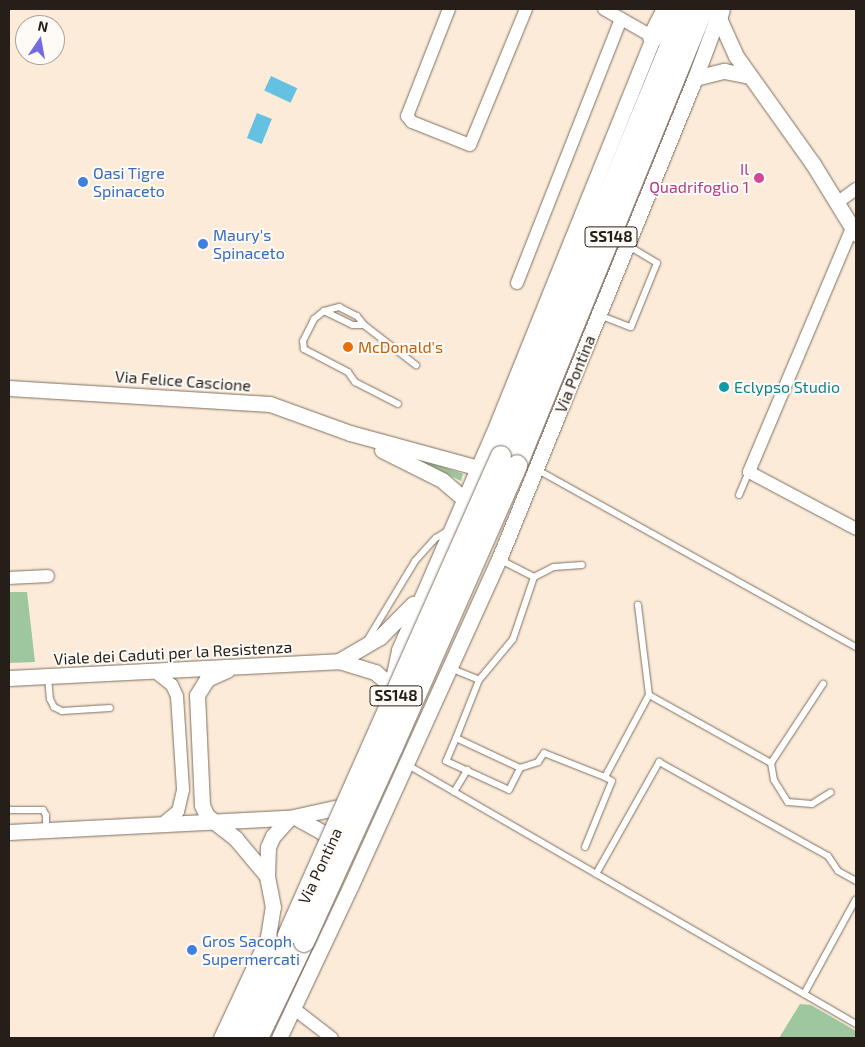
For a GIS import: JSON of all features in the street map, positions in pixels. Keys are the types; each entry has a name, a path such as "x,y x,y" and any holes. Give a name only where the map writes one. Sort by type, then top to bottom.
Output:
{"highway":[{"path":"653,37 667,9"},
{"name":"Via Pontina","path":"509,460 685,9"},
{"name":"Via Pontina","path":"258,1038 296,938 413,658 509,460 714,11"},
{"name":"Via Pontina","path":"239,1038 296,938"}],"street":[{"path":"449,9 407,116 412,122 470,145 526,9"},
{"path":"437,698 422,704 401,696 394,678 396,660 479,468 653,37 604,9"},
{"path":"714,11 732,49 838,202 854,231 749,472 856,528"},
{"name":"Via Pontina","path":"279,1038 437,698 499,559 695,78 714,11"},
{"path":"517,283 621,19"},
{"path":"695,78 724,71 750,76"},
{"path":"838,202 856,189"},
{"name":"Via Felice Cascione","path":"9,388 270,404 350,433 479,468"},
{"name":"Via Felice Cascione","path":"350,433 433,475 465,500"},
{"path":"9,578 48,576"},
{"path":"339,661 363,648 392,627 424,592"},
{"path":"339,661 375,672 401,696 418,716 422,729"},
{"name":"Viale dei Caduti per la Resistenza","path":"9,678 339,661"},
{"name":"Via Pontina","path":"238,666 212,676 202,685 197,695 202,805 207,816 242,845 267,876"},
{"path":"154,671 172,685 177,696 183,790 178,811 161,825"},
{"path":"9,832 216,824 292,818 353,804 396,787"},
{"path":"292,818 322,832 340,848 350,864 351,885"},
{"name":"Via Pontina","path":"221,1038 268,937 273,908 267,876 267,853 270,842 292,818"},
{"path":"293,1008 332,1038"}],"lane":[{"path":"599,314 631,328 657,263 627,245"},
{"path":"398,404 355,382 348,372 304,348 302,341 314,319 324,311 339,307 357,316 364,325 416,365"},
{"path":"536,469 856,647"},
{"path":"739,495 749,472"},
{"path":"363,648 415,561 436,538 454,526"},
{"path":"499,559 534,577"},
{"path":"520,768 509,790 446,760 479,680 514,639 534,577 554,567 582,565"},
{"path":"605,777 649,695 638,605"},
{"path":"450,668 479,680"},
{"path":"48,677 50,699 54,707 62,711 110,708"},
{"path":"824,684 771,763 774,780 788,802 812,804 831,792"},
{"path":"649,695 771,763"},
{"path":"456,738 520,768 538,762 544,753 612,781 585,847"},
{"path":"596,874 659,762 828,856 838,870 856,881"},
{"path":"406,764 856,1024"},
{"path":"454,792 467,770"},
{"path":"9,810 43,810 46,815 46,830"},
{"path":"804,994 856,899"}],"green space":[{"path":"427,461 463,474 461,481 426,464"},
{"path":"9,592 27,592 35,662 9,663"},
{"path":"800,1004 811,1005 856,1031 856,1038 779,1038"}],"water":[{"path":"271,76 297,88 291,103 264,91"},
{"path":"257,113 272,119 262,144 247,138"}],"place":[{"name":"Il Quadrifoglio 1","path":"759,178"},
{"name":"Oasi Tigre Spinaceto","path":"83,182"},
{"name":"Maury's Spinaceto","path":"203,244"},
{"name":"McDonald's","path":"348,347"},
{"name":"Eclypso Studio","path":"724,387"},
{"name":"Gros Sacoph Supermercati","path":"192,950"}]}
